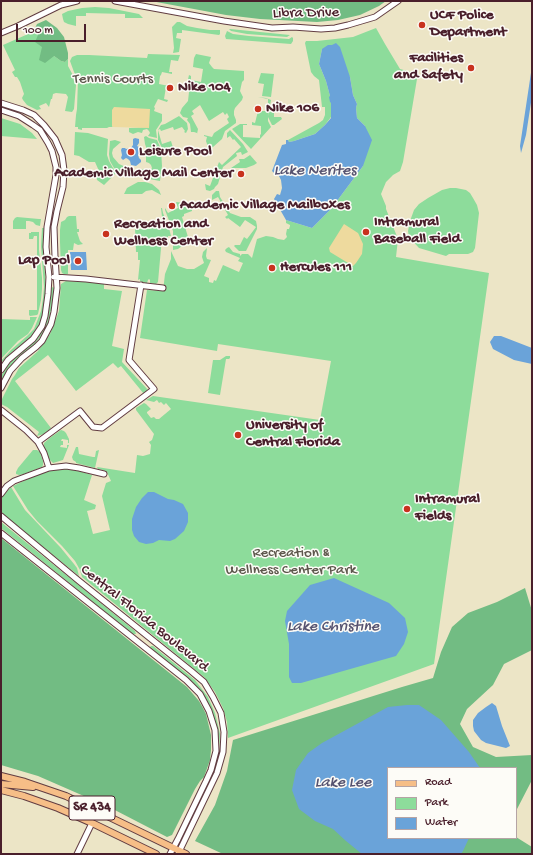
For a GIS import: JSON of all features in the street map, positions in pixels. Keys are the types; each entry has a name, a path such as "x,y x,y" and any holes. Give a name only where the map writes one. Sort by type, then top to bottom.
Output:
{"main road":[{"name":"SR 434","path":"1,776 45,788 85,805 175,852 186,854"},
{"path":"1,784 45,788"},
{"name":"SR 434","path":"1,790 41,802 76,815 156,854"}],"street":[{"path":"1,33 61,5 78,1"},
{"name":"Libra Drive","path":"114,1 272,28 293,27 321,29 335,28 375,17 398,1"},
{"path":"1,102 17,107 34,115 44,125 55,139 62,154 64,170 64,179 54,228 57,288 51,324 36,347 22,358 10,371 1,388"},
{"path":"14,114 17,107"},
{"path":"1,110 26,120 40,130 52,151 56,167 54,194 48,216 47,227 46,247 49,278 45,316 42,326 33,338 14,354 1,370"},
{"path":"48,216 56,216"},
{"path":"49,278 86,279 163,288"},
{"path":"38,442 80,411 93,427 102,428 154,389 129,360 141,285"},
{"path":"1,410 26,430 38,442 50,468"},
{"path":"1,494 7,486 14,481 50,468 66,466 104,474"},
{"name":"Central Florida Boulevard","path":"1,516 204,682 213,697 221,713 224,732 223,752 217,773 175,852"},
{"name":"Central Florida Boulevard","path":"1,533 186,680 200,694 209,711 215,730 216,751 211,770 175,852"},
{"path":"77,854 92,823"}],"green space":[{"path":"151,1 386,1 360,15 338,20 317,22 260,19 226,15"},
{"path":"95,7 109,8 139,14 143,18 125,18 125,14 86,13 86,16 76,16 76,26 64,22 62,14 68,11"},
{"path":"46,20 57,28 64,37 68,53 68,59 65,62 54,56 45,63 39,60 42,47 35,42 38,35 34,30 37,24"},
{"path":"177,22 197,28 220,30 220,34 182,30 182,33 177,33 176,38 181,39 179,52 173,53 172,27"},
{"name":"Recreation & Wellness Center Park","path":"376,28 400,69 411,72 417,79 403,162 400,171 386,182 381,194 398,239 396,257 489,273 434,664 228,738 227,722 223,708 215,692 204,677 82,577 75,561 37,521 28,510 13,486 56,468 76,470 92,475 84,500 96,505 95,509 87,511 93,534 110,530 102,496 106,483 111,481 107,472 98,469 97,467 135,473 137,455 143,456 150,454 151,445 149,442 152,440 154,434 136,408 144,403 146,404 151,409 147,413 151,418 154,417 156,419 159,419 171,409 166,403 164,405 161,402 159,403 157,400 154,402 146,400 153,396 320,420 331,361 218,344 217,351 140,338 147,290 163,291 165,274 171,259 171,251 178,266 187,269 194,269 204,263 202,257 203,252 207,248 207,259 211,260 204,276 209,278 209,282 213,283 214,280 216,281 223,265 239,272 243,263 238,261 240,258 226,252 225,250 227,248 229,247 233,252 240,254 240,256 242,254 248,254 252,258 257,239 266,236 284,240 287,237 287,229 289,229 290,225 286,223 286,220 312,228 331,209 363,166 365,126 357,118 357,104 353,95 350,77 322,49 319,64 330,96 331,117 315,134 289,142 288,140 323,120 325,115 325,107 322,107 319,80 311,72 305,43 306,41 353,37"},
{"path":"229,29 290,35 287,37 247,34 231,31"},
{"path":"35,31 54,56 65,62 68,59 68,66 76,81 74,109 72,112 65,111 68,97 66,94 53,94 49,107 46,103 39,106 41,109 37,110 27,105 22,98 24,94 20,82 12,72 15,70 3,45"},
{"path":"227,31 233,34 249,36 289,39 292,37 293,41 291,44 226,39 225,36"},
{"name":"Tennis Courts","path":"148,54 180,55 178,61 171,60 169,72 172,72 172,74 162,72 160,76 159,84 169,86 169,88 166,87 164,99 168,100 167,102 158,99 154,107 154,111 162,114 162,121 156,130 157,138 148,136 150,133 147,129 143,130 142,133 138,132 133,134 129,132 129,128 149,128 112,126 113,127 107,128 82,128 82,130 75,127 78,80 70,61 72,57 77,55 89,55 147,58"},
{"path":"196,54 211,57 209,63 214,69 244,71 244,80 240,91 243,97 234,111 236,123 225,131 222,139 210,148 208,147 206,141 207,137 204,135 212,137 214,133 229,123 227,113 225,115 223,112 209,121 200,105 192,111 194,114 191,116 198,129 197,134 191,132 190,124 187,120 188,118 183,117 180,113 188,101 188,86 196,89 197,83 191,82 190,84 187,84 189,75 191,76 191,80 201,82 203,69 193,67"},
{"path":"261,73 274,74 271,97 262,96 264,84 258,83"},
{"path":"258,97 266,98 271,100 268,116 271,106 274,106 274,117 281,117 282,119 272,125 268,117 271,127 251,149 232,129 240,124 247,124 243,125 243,137 260,138 261,126 252,125 252,122 255,123 258,111 266,111 269,103 268,99"},
{"path":"179,116 187,123 188,129 186,133 182,127 174,130 173,127 161,131 160,129 158,130 161,125"},
{"path":"1,118 20,124 37,139 1,136"},
{"path":"158,130 162,144 171,141 175,154 171,155 162,148 158,140"},
{"path":"230,130 248,152 242,155 241,152 236,153 237,156 223,167 218,184 214,189 210,191 206,190 205,184 210,186 219,162 222,165 241,147 230,136 227,138 227,133"},
{"path":"75,132 88,133 108,139 107,155 116,173 104,185 97,180 96,174 99,171 95,162 89,162 79,156 74,155"},
{"path":"146,136 157,140 161,149 162,166 160,181 144,178 138,175 121,175 110,161 110,141 115,140 121,142 113,149 112,153 113,157 119,164 135,171 143,169 150,171 152,168 151,165 146,162 147,150 144,137"},
{"path":"250,155 257,163 246,168 231,168 240,162 239,159 244,159"},
{"path":"138,182 152,184 159,190 161,195 152,190 146,191 142,194 124,194 127,188"},
{"path":"450,188 466,190 470,193 477,205 479,213 475,248 473,252 468,254 449,254 446,256 419,248 409,237 408,231 410,221 414,210 419,204 442,190"},
{"path":"216,191 219,191 220,197 230,213 241,217 250,217 256,221 257,229 246,251 239,251 234,246 240,245 244,237 247,239 256,227 245,220 240,227 228,218 227,219 225,217 228,215 218,197 212,200 212,195"},
{"path":"176,202 196,205 192,211 184,214 182,217 190,240 184,239 182,246 173,250 173,231 165,208 168,213 178,208"},
{"path":"161,208 171,236 168,236 168,238 162,237 158,282 156,284 150,283 149,279 147,283 142,282 140,279 138,280 140,260 138,260 138,252 136,252 135,229 161,227"},
{"path":"69,216 76,216 77,229 79,229 79,232 77,232 80,241 83,244 78,245 74,243 73,250 68,250 68,274 64,274 61,270 60,230 61,222"},
{"path":"17,217 41,219 40,226 33,222 26,221 26,229 13,229 13,221"},
{"path":"42,228 44,228 43,249 46,286 42,317 32,336 1,363 1,361 11,350 34,329 41,311 44,287 41,246"},
{"path":"39,232 42,289 38,314 30,316 29,310 37,310 37,236 34,236 33,239 29,239 29,233"},
{"path":"66,281 102,283 104,284 104,289 122,291 112,346 124,349 122,362 149,391 144,394 121,366 118,368 113,363 76,391 48,355 15,381 51,428 44,434 37,436 39,432 1,404 1,401 19,368 38,351 50,334 59,311 61,284"},
{"path":"53,287 51,311 44,332 34,345 20,356 10,367 1,381 1,376 9,364 34,341 44,327 48,316 51,288"},
{"path":"30,317 37,317 28,334 18,341 1,359 1,319 30,320"},
{"path":"226,356 230,356 230,358 226,359 220,395 208,393 213,360 220,360"},
{"path":"61,430 66,433 69,443 68,440 62,439 61,441 63,441 63,445 60,447 67,448 67,445 69,445 63,460 53,463 49,459 44,443"},
{"path":"76,447 78,447 79,454 93,457 95,457 96,451 99,450 95,468 76,463 73,460 72,457"},
{"path":"33,450 40,452 43,461 42,467 24,474 16,474 18,468"},
{"path":"11,487 25,510 74,564 77,568 79,576 1,513 1,498"},
{"path":"1,522 135,631 136,634 133,634 1,528"},
{"path":"1,538 187,687 199,701 206,714 211,735 210,760 204,777 195,789 172,835 167,837 109,807 38,776 1,765"},
{"path":"525,588 532,611 532,650 504,664 493,685 467,709 460,724 473,747 496,757 532,755 532,780 517,809 517,767 387,767 387,839 517,839 517,838 532,847 532,854 223,854 195,841 215,805 227,771 233,740 433,678 441,652 452,627 468,613 497,602"},
{"path":"151,646 153,646 195,680 208,697 215,713 220,734 219,750 216,724 211,708 203,695 199,689 151,649"}],"sand":[{"path":"114,107 150,109 149,128 113,127 112,110"},
{"path":"344,224 358,233 363,244 362,254 353,266 330,252 329,248"}],"water":[{"name":"Lake Nerites","path":"336,43 340,47 350,77 353,95 357,104 357,118 365,126 372,140 363,166 331,209 312,228 286,220 274,199 277,194 280,195 282,188 281,180 278,174 276,175 272,171 282,145 286,144 286,140 289,142 294,141 315,134 331,118 330,96 319,64 322,49 328,45"},
{"path":"532,66 532,96 526,135 521,153 520,146"},
{"name":"Leisure Pool","path":"133,139 139,139 137,146 142,150 138,155 141,162 136,166 131,165 128,159 126,158 123,160 121,158 122,148 131,148 133,145"},
{"name":"Lap Pool","path":"70,252 86,252 87,270 71,270"},
{"path":"494,336 501,336 532,348 532,364 514,360 493,349 490,342"},
{"path":"148,492 154,492 183,504 188,513 188,522 184,531 175,539 170,541 159,540 146,544 139,542 134,536 132,530 132,519 136,507"},
{"name":"Lake Christine","path":"334,578 389,603 405,618 408,632 404,644 396,656 301,683 292,683 289,677 289,644 285,621 287,611 310,585"},
{"path":"492,703 496,706 510,746 506,748 486,743 481,740 474,731 473,720 478,713"},
{"name":"Lake Lee","path":"419,705 441,720 469,752 479,767 387,767 387,839 469,839 461,854 362,854 333,829 315,821 299,809 292,790 296,770 308,753 322,743 388,707"}],"place":[{"name":"UCF Police Department","path":"422,25"},
{"name":"Facilities and Safety","path":"471,68"},
{"name":"Nike 104","path":"170,88"},
{"name":"Nike 106","path":"258,109"},
{"name":"Leisure Pool","path":"131,152"},
{"name":"Academic Village Mail Center","path":"241,174"},
{"name":"Academic Village Mailboxes","path":"172,206"},
{"name":"Intramural Baseball Field","path":"366,232"},
{"name":"Recreation and Wellness Center","path":"106,234"},
{"name":"Lap Pool","path":"78,261"},
{"name":"Hercules 111","path":"272,268"},
{"name":"University of Central Florida","path":"238,435"},
{"name":"Intramural Fields","path":"407,509"}]}
